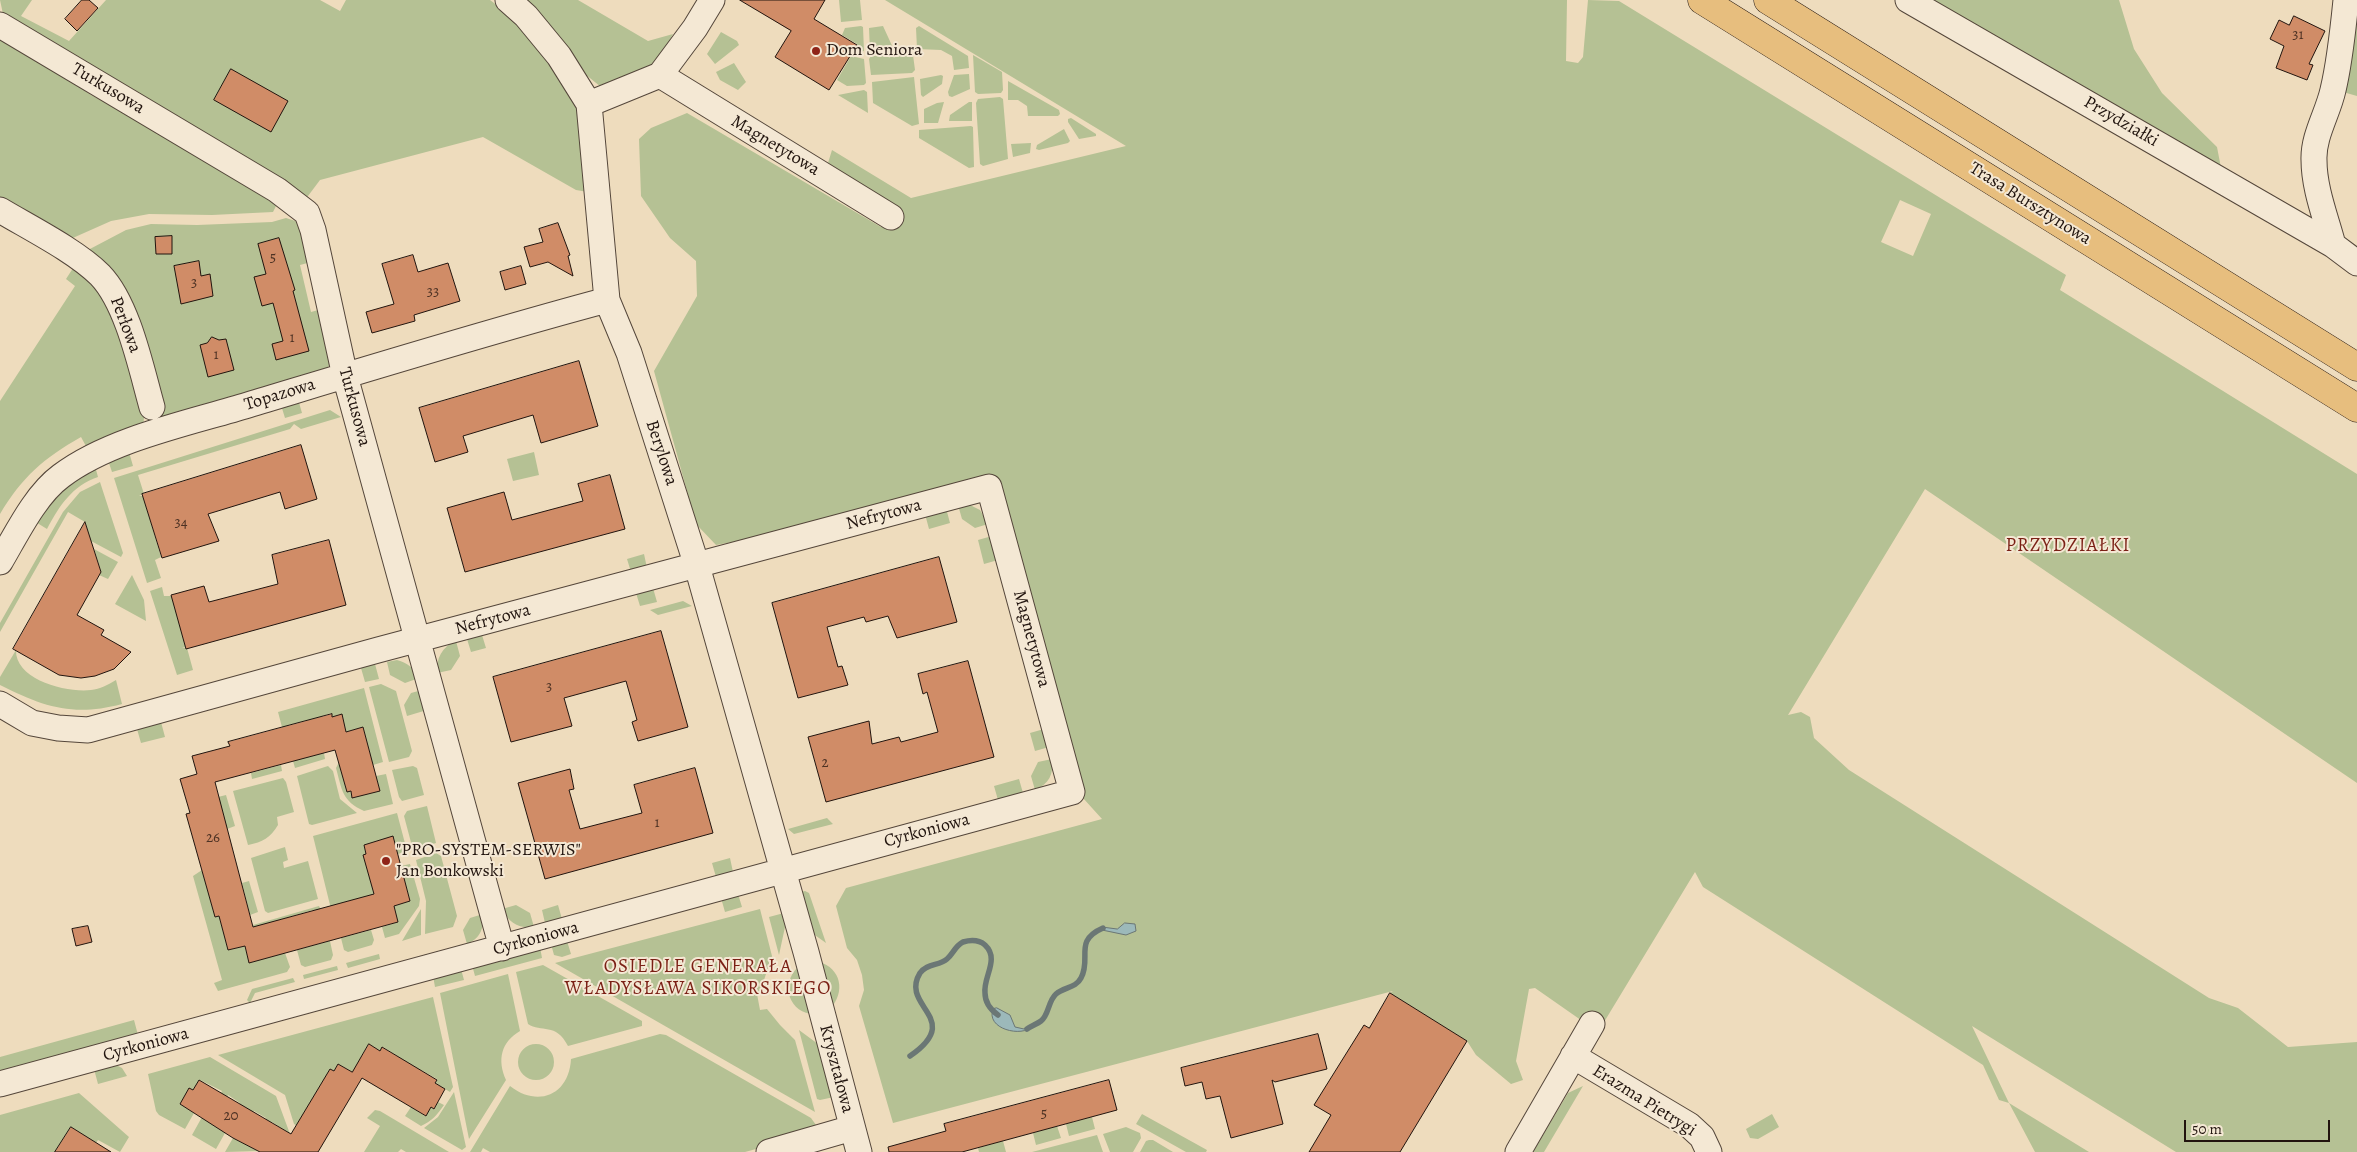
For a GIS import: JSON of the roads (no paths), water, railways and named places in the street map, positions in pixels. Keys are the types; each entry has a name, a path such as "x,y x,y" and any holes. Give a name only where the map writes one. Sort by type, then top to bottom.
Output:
{"main road":[{"name":"Trasa Bursztynowa","path":"1702,0 2357,408"},
{"name":"Trasa Bursztynowa","path":"1768,0 2357,367"}],"street":[{"path":"508,0 526,16 559,56 589,104 660,76 695,28 712,0"},
{"name":"Przydziałki","path":"1908,0 2333,245 2357,262"},
{"path":"2333,245 2318,189 2313,159 2321,125 2333,92 2346,0"},
{"name":"Turkusowa","path":"0,25 277,190 307,213 313,230 345,376 502,948"},
{"name":"Magnetytowa","path":"660,76 891,217"},
{"name":"Berylowa","path":"589,104 608,300 629,353 697,566 782,871"},
{"name":"Perłowa","path":"0,210 82,261 105,282 115,296 136,350 152,407"},
{"name":"Topazowa","path":"0,562 25,519 47,489 59,477 74,467 114,447 345,376 608,300"},
{"name":"Magnetytowa","path":"988,487 1072,792"},
{"name":"Nefrytowa","path":"0,704 32,722 58,728 88,730 988,487"},
{"name":"Cyrkoniowa","path":"0,1084 1072,792"},
{"name":"Kryształowa","path":"782,871 858,1152"},
{"path":"1518,1152 1592,1024"},
{"name":"Erazma Pietrygi","path":"1573,1056 1689,1125 1702,1137 1709,1152"},
{"path":"769,1152 852,1128"}],"water":[{"path":"1125,923 1135,924 1136,931 1126,935 1102,930 1102,927 1117,929"},
{"path":"997,1008 1010,1015 1015,1027 1024,1029 1034,1023 1033,1026 1028,1030 1006,1030 994,1022 992,1016 993,1009"}],"waterway":[{"path":"1027,1029 1044,1018 1051,1000 1056,994 1079,981 1084,971 1085,950 1088,938 1103,928"},
{"path":"910,1056 925,1043 932,1032 932,1022 917,995 916,985 920,973 926,968 947,959 963,942 977,941 985,945 989,950 991,962 985,987 985,996 989,1006 998,1015"}],"place":[{"name":"Dom Seniora","path":"816,51"},
{"name":"\"PRO-SYSTEM-SERWIS\" Jan Bonkowski","path":"386,861"}],"district":[{"name":"PRZYDZIAŁKI","path":"2068,546"},
{"name":"OSIEDLE GENERAŁA WŁADYSŁAWA SIKORSKIEGO","path":"698,978"}]}
